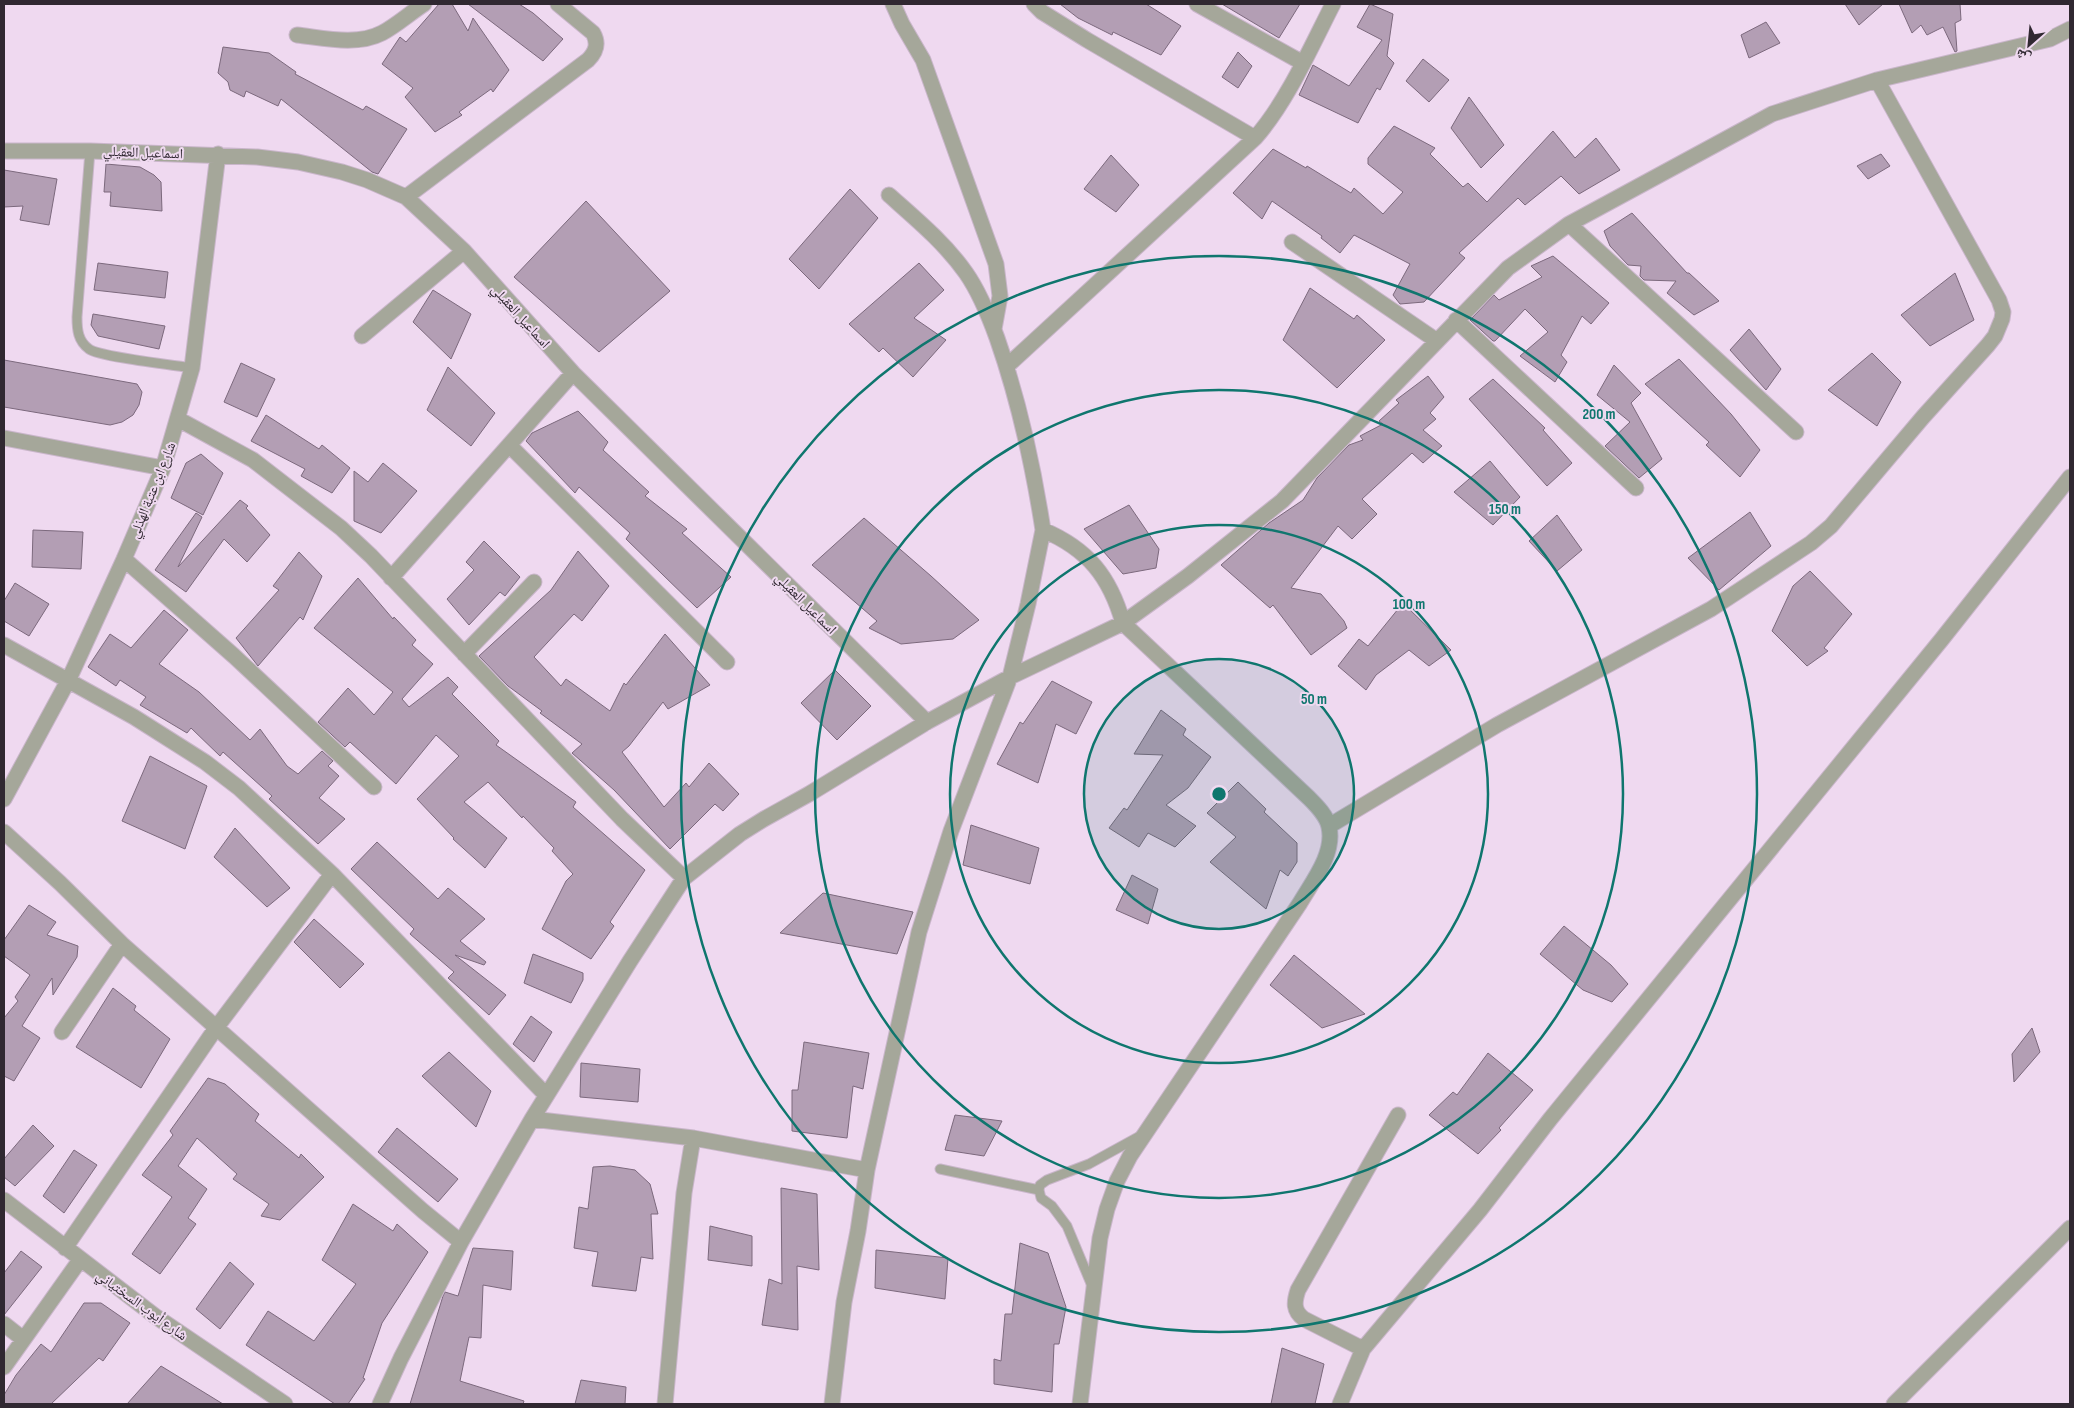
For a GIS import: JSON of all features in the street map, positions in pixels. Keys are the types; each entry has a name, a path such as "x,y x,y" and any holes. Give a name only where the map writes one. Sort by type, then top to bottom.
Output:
{"street":[{"path":"298,35 342,40 370,37 381,33 424,4"},
{"path":"406,198 594,54 596,39 593,33 558,4"},
{"path":"893,4 902,24 924,60 996,264 1000,296 994,331"},
{"path":"1034,4 1042,12 1087,40 1255,138"},
{"path":"1197,4 1303,63"},
{"path":"1007,366 1255,138 1270,120 1303,63 1333,4"},
{"path":"380,1404 401,1358 461,1242 532,1119 684,878 740,834 927,722 1010,677 1123,623 1188,576 1282,501 1508,268 1569,224 1772,114 1876,80 2050,39 2070,29"},
{"path":"1329,826 1497,726 1711,610 1811,543 1831,526 1923,417 1992,341 2002,319 2003,312 1999,300 1876,80"},
{"name":"اسماعيل العقيلي","path":"4,151 90,150 257,157 320,167 367,180 406,198 464,251 573,373 927,722"},
{"name":"شارع ابن عتبة الهذلي","path":"4,799 69,679 163,468 192,368 218,154"},
{"path":"832,1404 844,1302 868,1170 919,932 951,831 1010,677 1028,604 1043,530 1033,465 1007,366 976,290 952,255 889,195"},
{"path":"1569,224 1796,432"},
{"path":"1292,242 1437,341"},
{"path":"362,336 464,251"},
{"path":"1456,320 1636,488"},
{"path":"391,578 573,373"},
{"path":"178,419 247,456 268,470 341,528 622,819 684,878"},
{"path":"4,438 163,468"},
{"path":"509,445 727,662"},
{"path":"1340,1404 1363,1349 1480,1210 1551,1118 1935,647 2070,477"},
{"path":"1043,530 1068,542 1090,560 1114,595 1123,623 1297,785 1322,811 1329,826 1329,846 1324,862 1300,903 1130,1156 1116,1182 1106,1209 1100,1238 1080,1404"},
{"path":"124,559 234,656 374,787"},
{"path":"464,654 534,582"},
{"path":"4,644 134,717 205,762 239,788 332,874 546,1095"},
{"path":"4,832 60,883 122,944 461,1242"},
{"path":"65,1248 216,1028 332,874"},
{"path":"62,1032 122,944"},
{"path":"1363,1349 1298,1315 1295,1300 1298,1290 1398,1115"},
{"path":"532,1119 693,1138 868,1170"},
{"path":"666,1404 683,1202 693,1138"},
{"name":"شارع أيوب السختياني","path":"4,1200 155,1316 285,1404"},
{"path":"1894,1404 2070,1228"},
{"path":"4,1367 22,1339 80,1260"},
{"path":"4,1324 22,1339"}],"lane":[{"path":"90,150 77,317 78,334 82,342 96,353 192,368"},
{"path":"1093,1288 1067,1226 1052,1206 1042,1198 1039,1190 1040,1186 1047,1180 1109,1154 1147,1132"},
{"path":"940,1169 1039,1190"}],"building":[{"path":"439,4 452,4 468,31 473,18 509,70 493,92 491,89 459,112 462,115 435,132 405,97 413,88 382,64 400,37 406,42"},
{"path":"468,4 519,4 533,13 563,39 543,61"},
{"path":"1060,4 1146,4 1181,26 1161,55 1113,32 1112,35 1078,18"},
{"path":"1222,4 1300,4 1279,38"},
{"path":"1370,4 1393,14 1387,56 1394,63 1380,90 1377,88 1358,123 1299,95 1313,65 1349,86 1382,40 1357,27"},
{"path":"1845,4 1883,4 1859,25"},
{"path":"1899,4 1960,4 1961,20 1955,23 1957,51 1955,52 1943,27 1927,35 1921,25 1912,33"},
{"path":"1766,22 1780,43 1749,58 1741,35"},
{"path":"223,47 269,53 296,72 295,74 363,110 366,106 407,129 378,174 372,172 281,99 278,106 246,91 244,97 230,90 228,82 218,73"},
{"path":"1238,52 1252,66 1238,88 1222,77"},
{"path":"1423,59 1449,80 1429,102 1406,81"},
{"path":"1469,97 1504,145 1481,168 1451,128"},
{"path":"1394,126 1435,148 1430,154 1463,187 1468,183 1487,202 1553,131 1575,158 1596,138 1620,170 1579,194 1561,176 1525,205 1518,198 1459,253 1465,258 1424,302 1400,304 1393,295 1410,264 1354,235 1340,253 1321,238 1322,236 1272,201 1262,219 1233,193 1273,149 1306,168 1307,166 1351,193 1354,188 1383,214 1403,192 1368,164 1368,158"},
{"path":"1881,154 1890,166 1868,179 1857,166"},
{"path":"1111,155 1139,185 1116,212 1084,189"},
{"path":"106,164 140,167 154,175 161,182 162,211 110,206 111,192 104,192"},
{"path":"4,170 57,179 49,225 20,220 23,206 4,207"},
{"path":"850,189 878,218 819,289 789,259"},
{"path":"586,201 670,291 599,352 514,277"},
{"path":"1632,213 1687,273 1719,301 1694,315 1667,293 1676,281 1644,280 1640,276 1641,266 1628,265 1610,246 1604,231"},
{"path":"1553,256 1609,303 1591,324 1582,316 1561,355 1567,362 1555,382 1520,356 1548,332 1525,309 1495,341 1470,320 1494,295 1499,300 1542,277 1531,266"},
{"path":"98,263 168,272 165,298 94,290"},
{"path":"919,263 944,290 914,318 946,340 913,377 883,348 879,352 849,324"},
{"path":"1955,273 1974,320 1930,346 1901,315"},
{"path":"1310,288 1354,319 1357,315 1385,340 1337,388 1283,340"},
{"path":"433,290 471,314 451,359 413,322"},
{"path":"93,314 165,326 159,349 98,336 91,325"},
{"path":"1749,329 1781,369 1766,390 1730,350"},
{"path":"1872,353 1901,382 1877,426 1828,390"},
{"path":"1679,359 1731,414 1760,450 1740,477 1706,445 1709,442 1645,384"},
{"path":"4,360 137,384 142,392 139,405 133,415 122,422 110,425 4,407"},
{"path":"241,363 275,379 257,417 224,402"},
{"path":"1614,365 1641,393 1631,403 1662,459 1639,478 1605,446 1630,422 1597,395"},
{"path":"448,367 495,413 471,446 427,410"},
{"path":"1428,376 1444,397 1430,413 1436,419 1423,430 1442,446 1423,463 1412,453 1362,499 1377,514 1352,539 1338,526 1291,588 1321,594 1344,621 1347,628 1311,655 1273,605 1270,608 1221,565 1269,523 1303,500 1317,478 1349,445 1363,440 1360,436 1383,424 1379,421 1399,403 1396,400"},
{"path":"1493,379 1545,428 1543,430 1572,463 1547,486 1469,399"},
{"path":"578,411 608,442 603,450 649,492 645,496 687,529 682,533 731,577 697,608 626,539 630,533 579,487 575,493 526,441 532,433"},
{"path":"266,415 319,449 322,445 350,468 332,493 301,476 305,469 251,441"},
{"path":"201,454 223,473 203,515 171,498 186,463"},
{"path":"1490,461 1520,497 1493,525 1454,492"},
{"path":"383,463 417,491 381,533 354,521 354,471 368,482"},
{"path":"240,500 248,506 246,508 270,535 247,562 224,539 186,592 155,570 196,513 202,517 178,567"},
{"path":"1129,505 1159,549 1156,568 1123,574 1084,529"},
{"path":"1750,512 1771,546 1719,590 1688,558"},
{"path":"1557,515 1582,550 1557,571 1529,541"},
{"path":"864,518 979,620 953,639 901,644 869,628 877,621 812,565"},
{"path":"33,530 83,532 81,569 32,567"},
{"path":"484,541 520,577 505,596 500,592 469,625 447,599 474,570 466,562"},
{"path":"578,551 609,586 582,621 574,614 534,657 561,686 566,679 610,711 624,683 626,685 665,634 710,685 668,709 663,702 629,746 622,752 664,807 686,783 689,787 709,763 739,794 723,811 715,804 670,849 614,790 572,753 582,744 540,713 542,711 508,686 479,656 551,590"},
{"path":"299,552 322,576 303,620 300,617 258,666 236,638 279,590 273,586"},
{"path":"1810,571 1852,614 1824,648 1828,651 1807,666 1772,631 1793,586"},
{"path":"358,578 393,619 394,617 416,640 412,645 433,664 402,699 409,707 448,677 458,687 452,694 499,741 496,745 576,802 573,807 645,870 610,922 614,926 591,959 542,929 566,881 573,874 552,851 554,848 488,782 464,802 507,838 485,868 453,839 417,799 459,756 436,735 396,784 350,742 345,747 318,722 348,688 374,715 393,692 314,628"},
{"path":"15,583 49,604 29,636 4,621 4,601"},
{"path":"1403,603 1451,650 1429,666 1409,650 1376,675 1366,690 1338,666 1359,639 1368,646"},
{"path":"164,610 188,630 159,664 199,692 250,740 260,729 287,766 298,774 322,751 333,761 328,766 339,776 319,798 345,819 318,844 269,799 272,796 223,752 220,756 191,728 187,733 140,705 146,697 120,680 116,686 88,667 110,634 131,648"},
{"path":"835,670 871,706 837,740 801,703"},
{"path":"1052,681 1092,702 1076,734 1056,724 1038,783 997,764 1020,722 1023,724"},
{"path":"1161,710 1186,729 1183,735 1211,757 1188,788 1166,805 1196,826 1175,847 1148,833 1139,847 1109,828 1124,808 1127,810 1163,755 1134,754"},
{"path":"150,756 207,786 185,849 122,821"},
{"path":"1238,782 1266,809 1264,812 1297,843 1297,862 1288,876 1280,870 1266,909 1210,862 1236,837 1207,813"},
{"path":"971,825 1039,848 1030,884 963,865"},
{"path":"235,828 290,888 267,907 214,857"},
{"path":"377,842 438,899 448,888 485,919 460,941 486,962 484,965 455,955 506,995 489,1015 448,978 454,972 410,934 414,929 351,869"},
{"path":"1132,875 1158,889 1148,924 1116,910"},
{"path":"823,893 913,912 897,954 780,933"},
{"path":"29,905 56,922 47,935 78,946 77,957 53,995 52,978 22,1026 40,1038 14,1081 4,1076 4,1018 18,1001 15,997 30,975 4,956 4,940"},
{"path":"314,919 364,964 340,988 294,942"},
{"path":"1564,926 1611,965 1628,984 1612,1002 1583,990 1540,954"},
{"path":"533,954 583,973 583,980 571,1003 524,983"},
{"path":"1294,955 1365,1014 1322,1028 1270,985"},
{"path":"113,988 136,1006 134,1010 170,1039 141,1088 76,1047"},
{"path":"531,1016 552,1032 534,1062 513,1044"},
{"path":"2032,1028 2040,1052 2014,1082 2012,1054"},
{"path":"804,1042 869,1053 863,1089 853,1086 847,1138 792,1131 792,1090 798,1090"},
{"path":"449,1052 491,1091 476,1127 422,1076"},
{"path":"1488,1053 1533,1090 1499,1128 1501,1130 1478,1154 1429,1115 1453,1092 1457,1095"},
{"path":"581,1063 640,1069 638,1102 580,1097"},
{"path":"208,1078 225,1084 259,1114 255,1121 299,1158 301,1154 324,1177 280,1220 261,1216 269,1204 233,1179 237,1174 197,1138 178,1166 207,1189 188,1218 196,1224 160,1274 132,1254 172,1197 142,1175 173,1135 170,1131"},
{"path":"955,1115 1002,1121 984,1156 945,1150"},
{"path":"33,1125 54,1146 15,1186 4,1177 4,1159"},
{"path":"397,1128 458,1179 438,1202 378,1152"},
{"path":"74,1150 97,1165 64,1213 43,1196"},
{"path":"610,1166 635,1170 650,1184 658,1214 651,1214 653,1259 641,1257 636,1291 592,1286 598,1252 574,1248 579,1207 588,1209 593,1167"},
{"path":"781,1188 817,1194 819,1270 797,1266 798,1330 762,1325 769,1279 782,1284"},
{"path":"353,1204 393,1231 397,1224 428,1252 382,1323 363,1378 365,1379 348,1404 335,1404 246,1345 268,1311 314,1341 356,1284 322,1260"},
{"path":"710,1226 752,1236 752,1266 708,1260"},
{"path":"1020,1243 1048,1253 1066,1307 1059,1344 1054,1344 1052,1392 994,1384 994,1359 1001,1361 1005,1314 1012,1314"},
{"path":"473,1248 513,1251 511,1290 483,1285 481,1338 469,1337 460,1381 524,1401 523,1404 410,1404 443,1296 445,1292 458,1296"},
{"path":"876,1250 948,1258 945,1299 875,1288"},
{"path":"21,1251 42,1267 4,1315 4,1273"},
{"path":"230,1262 254,1284 220,1329 196,1309"},
{"path":"84,1303 101,1303 130,1323 103,1361 99,1358 51,1404 4,1404 4,1395 16,1375 41,1344 51,1352"},
{"path":"1282,1348 1324,1364 1315,1404 1271,1404"},
{"path":"161,1366 223,1404 127,1404"},
{"path":"581,1380 626,1387 625,1404 575,1404"}]}
